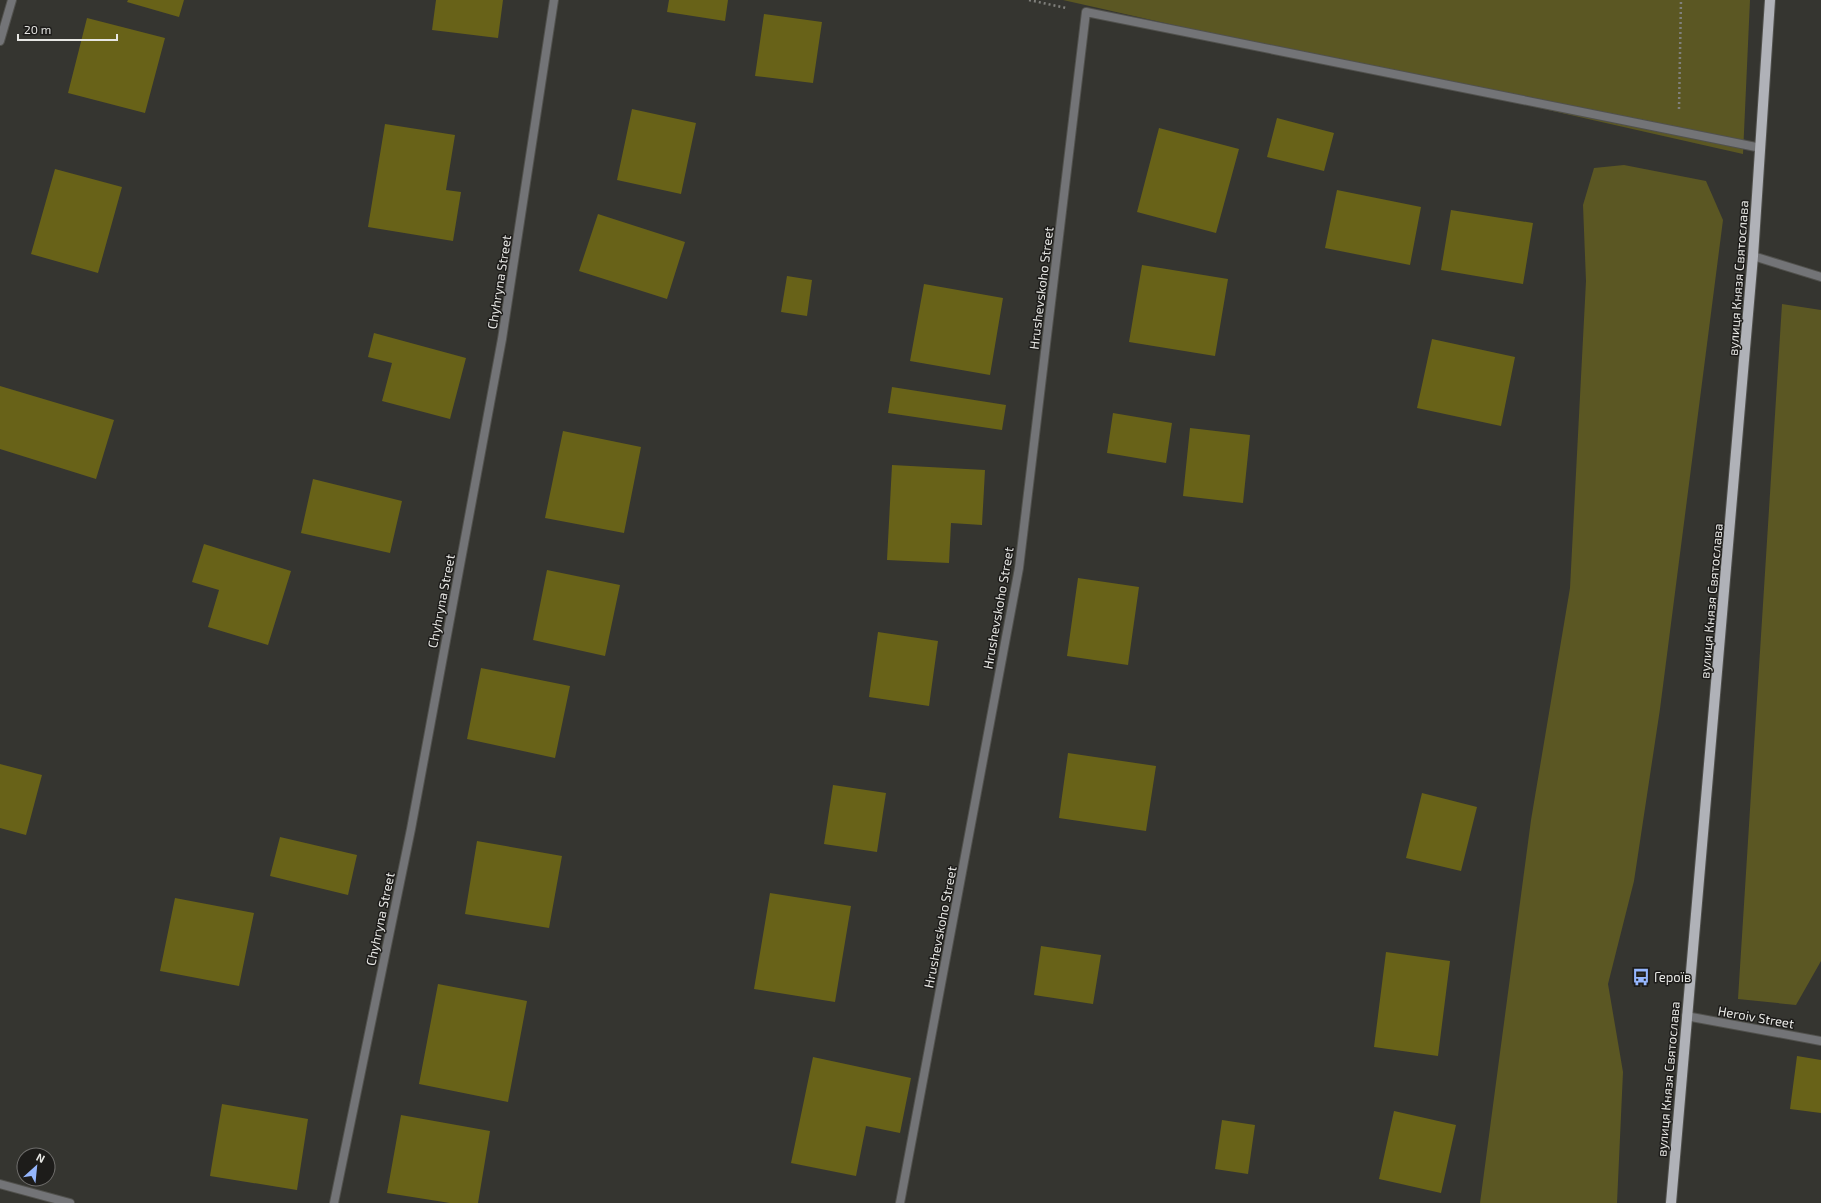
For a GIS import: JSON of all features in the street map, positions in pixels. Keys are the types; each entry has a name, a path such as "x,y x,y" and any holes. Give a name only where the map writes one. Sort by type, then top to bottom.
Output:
{"main road":[{"name":"вулиця Князя Святослава","path":"1671,1203 1753,256 1770,0"}],"street":[{"path":"0,41 12,0"},
{"name":"Chyhryna Street","path":"334,1203 411,829 502,339 554,0"},
{"path":"1086,12 1760,148"},
{"name":"Hrushevskoho Street","path":"900,1203 1019,568 1086,12"},
{"path":"1753,256 1821,277"},
{"name":"Heroiv Street","path":"1686,1016 1821,1041"},
{"path":"0,1184 70,1203"}],"path":[{"path":"1029,0 1086,12"},
{"path":"1679,116 1681,0"}],"shaded area":[{"path":"1063,0 1750,0 1743,154"},
{"path":"1624,165 1706,181 1723,220 1660,709 1634,881 1608,984 1623,1072 1617,1203 1480,1203 1531,820 1570,588 1586,281 1583,205 1594,168"},
{"path":"1782,304 1821,310 1821,961 1796,1005 1738,999"}],"building":[{"path":"128,0 184,0 179,17 127,2"},
{"path":"436,0 503,0 498,38 432,30"},
{"path":"669,0 728,0 725,21 667,12"},
{"path":"764,14 822,22 813,83 755,76"},
{"path":"87,18 165,38 145,113 68,93"},
{"path":"632,109 696,123 681,194 617,180"},
{"path":"1277,118 1334,133 1324,171 1267,157"},
{"path":"385,124 455,135 446,190 461,192 453,241 368,227"},
{"path":"1159,128 1239,149 1216,233 1137,212"},
{"path":"55,169 122,187 98,273 31,254"},
{"path":"1337,190 1421,207 1410,265 1325,248"},
{"path":"1451,210 1533,223 1523,284 1441,270"},
{"path":"598,214 685,242 667,299 579,271"},
{"path":"1142,265 1228,279 1215,356 1129,342"},
{"path":"787,276 812,280 807,316 781,312"},
{"path":"924,284 1003,298 990,375 910,361"},
{"path":"374,333 466,358 450,419 382,401 392,363 368,357"},
{"path":"1432,339 1515,357 1501,426 1417,408"},
{"path":"0,386 114,420 96,479 0,449"},
{"path":"892,387 1006,405 1002,430 888,413"},
{"path":"1113,413 1172,423 1166,463 1107,453"},
{"path":"1190,428 1250,435 1243,503 1183,496"},
{"path":"563,431 641,447 624,533 545,518"},
{"path":"892,465 985,470 982,525 951,523 949,563 887,560"},
{"path":"313,479 402,501 390,553 301,533"},
{"path":"204,544 291,571 268,645 208,627 219,590 192,582"},
{"path":"547,570 620,585 605,656 533,640"},
{"path":"1078,578 1139,587 1128,665 1067,656"},
{"path":"878,632 938,641 929,706 869,697"},
{"path":"481,668 570,686 555,758 467,739"},
{"path":"1068,753 1156,766 1146,831 1059,818"},
{"path":"0,764 42,775 26,835 0,828"},
{"path":"833,785 886,793 877,852 824,844"},
{"path":"1422,793 1477,807 1461,871 1406,858"},
{"path":"280,837 357,855 348,895 270,876"},
{"path":"477,841 562,856 549,928 465,914"},
{"path":"770,893 851,906 835,1002 754,989"},
{"path":"175,898 254,913 239,986 160,971"},
{"path":"1041,946 1101,955 1093,1004 1034,995"},
{"path":"1386,952 1450,961 1438,1056 1374,1047"},
{"path":"438,984 527,1001 508,1102 419,1084"},
{"path":"1797,1056 1821,1060 1821,1113 1790,1109"},
{"path":"813,1057 911,1078 900,1133 866,1126 856,1176 791,1163"},
{"path":"222,1104 308,1119 297,1190 210,1176"},
{"path":"1394,1111 1456,1125 1441,1193 1379,1179"},
{"path":"401,1115 490,1131 478,1203 450,1203 387,1193"},
{"path":"1222,1120 1255,1125 1248,1174 1215,1169"}],"place":[{"name":"Героїв","path":"1641,977"}]}
